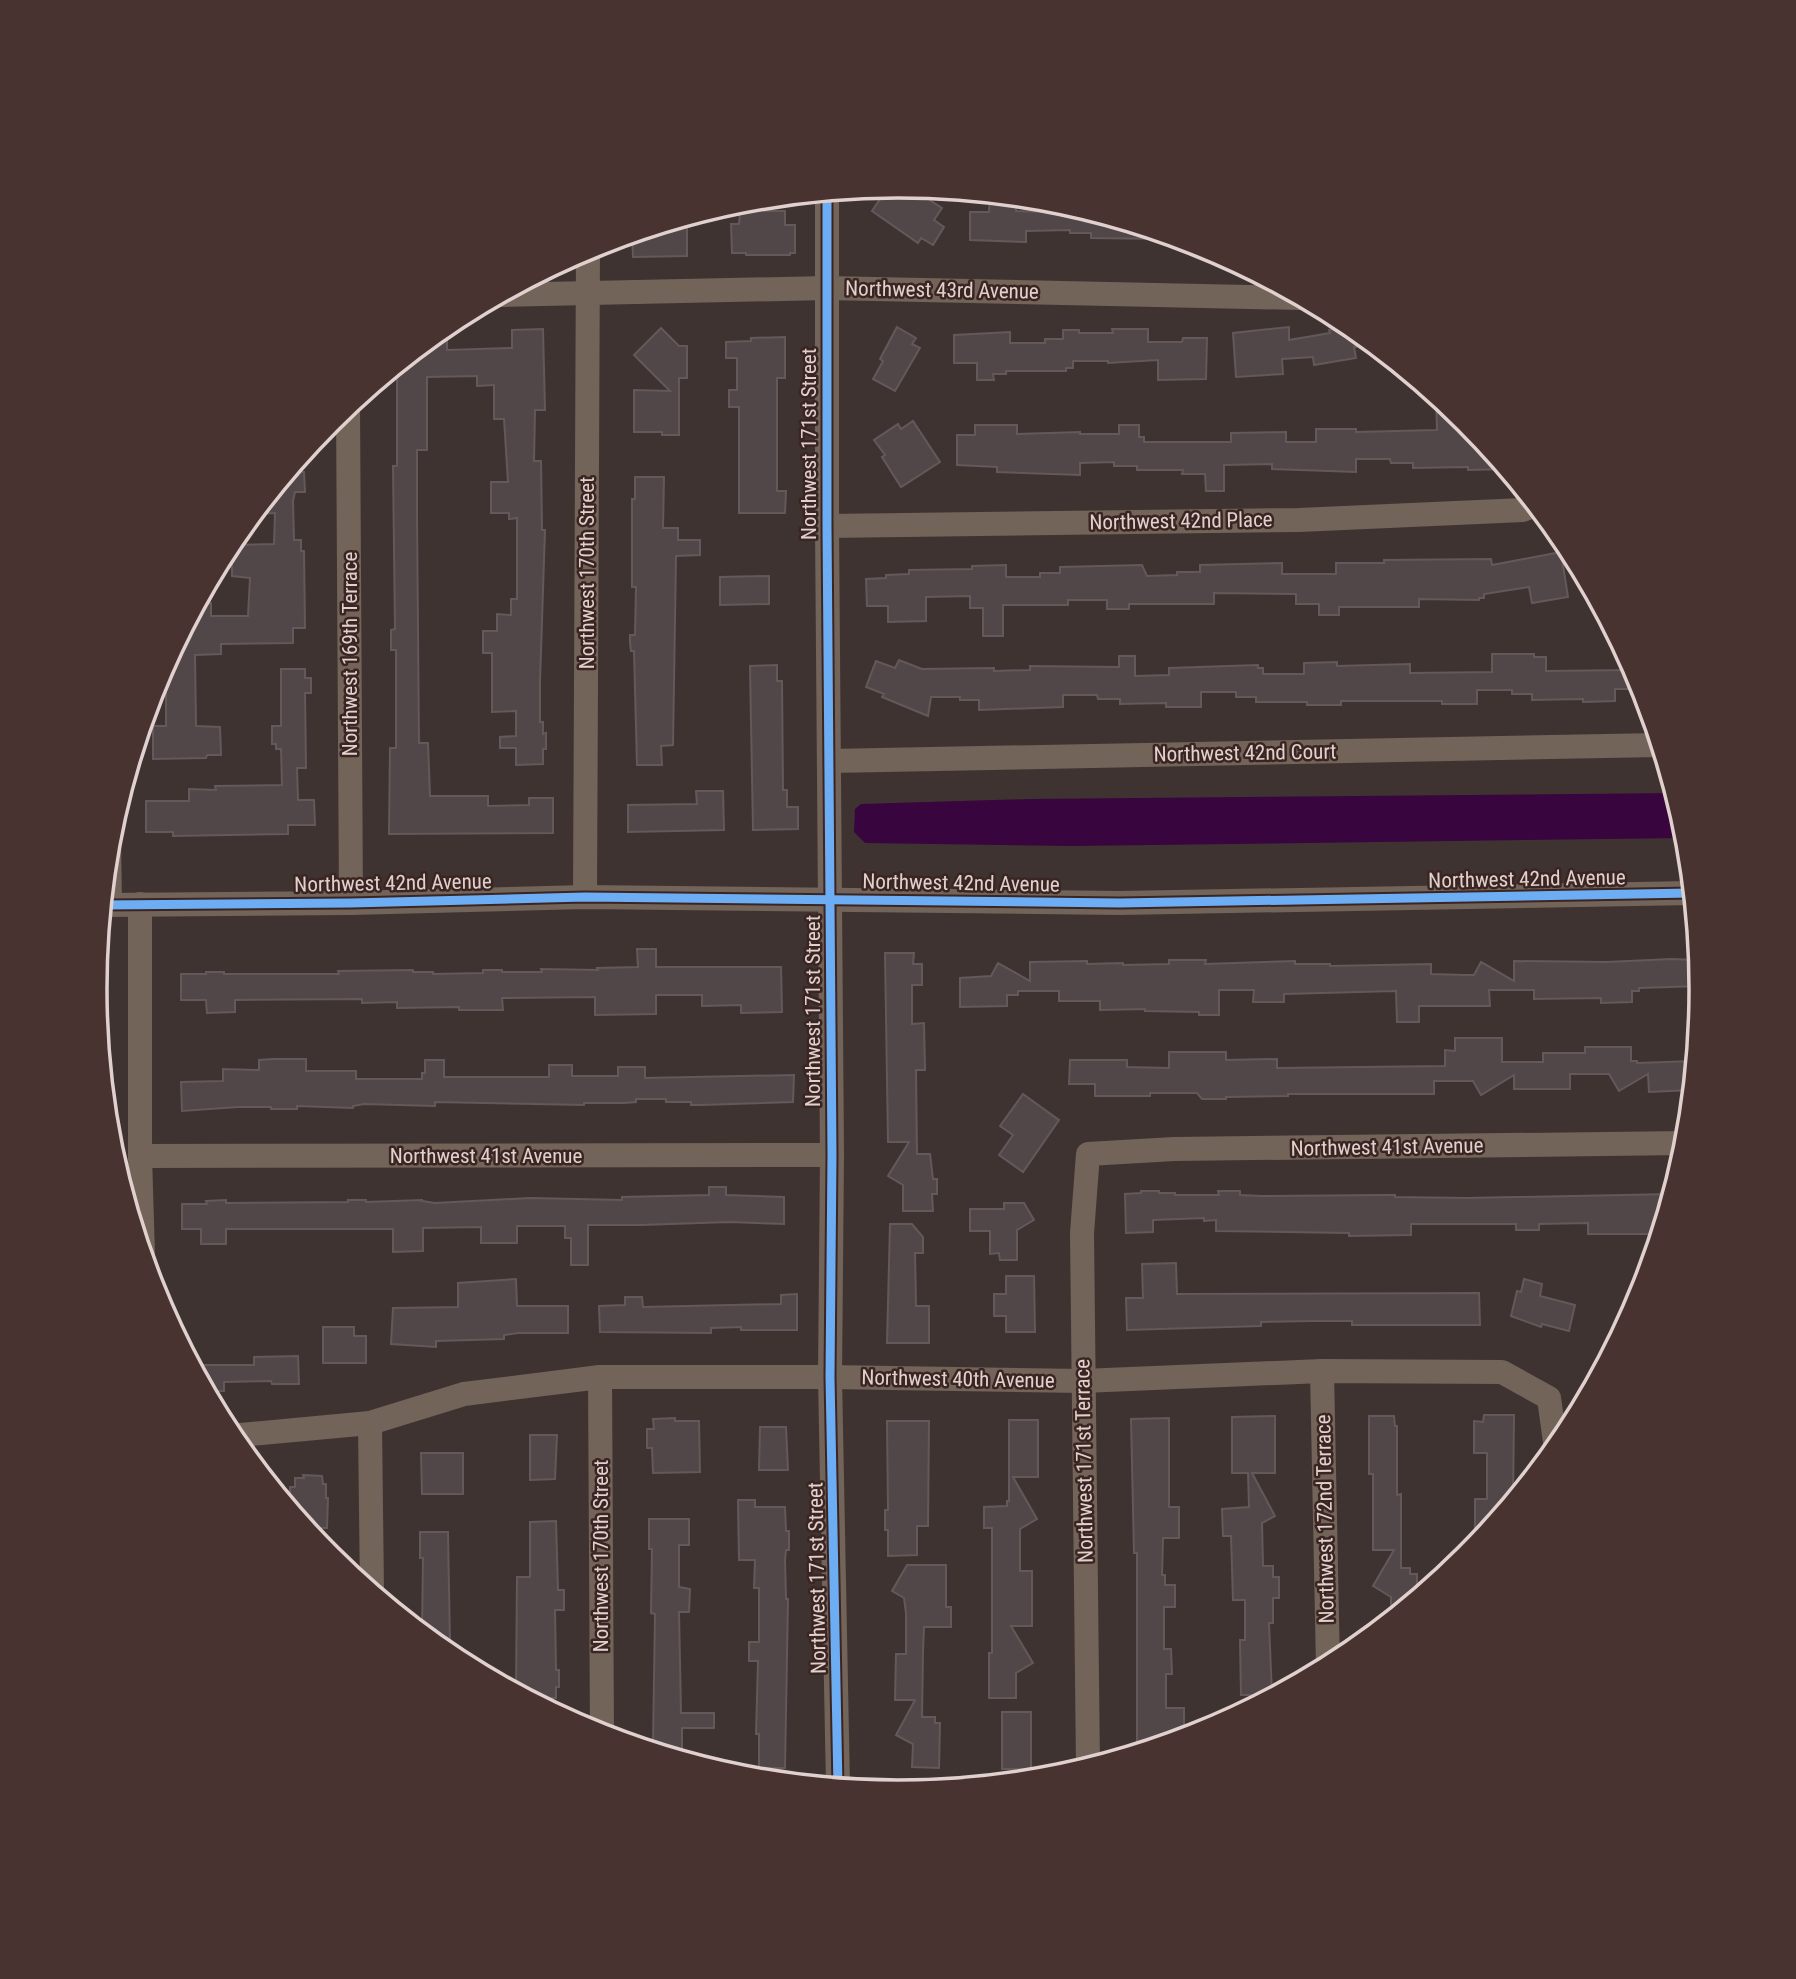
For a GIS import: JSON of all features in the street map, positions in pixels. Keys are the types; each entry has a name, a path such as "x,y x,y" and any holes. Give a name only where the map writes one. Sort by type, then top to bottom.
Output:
{"street":[{"name":"Northwest 171st Street","path":"827,202 832,1156 830,1377 838,1778"},
{"name":"Northwest 170th Street","path":"584,897 588,261"},
{"name":"Northwest 43rd Avenue","path":"520,295 826,288 1282,298"},
{"name":"Northwest 169th Terrace","path":"348,421 351,903"},
{"name":"Northwest 42nd Place","path":"827,526 1299,520 1526,509"},
{"name":"Northwest 42nd Court","path":"830,761 1650,745"},
{"name":"Northwest 42nd Avenue","path":"112,905 351,903 584,897 1121,903 1683,893"},
{"path":"140,904 142,1221"},
{"name":"Northwest 41st Avenue","path":"1088,1154 1174,1149 1674,1143"},
{"name":"Northwest 171st Terrace","path":"1088,1154 1082,1233 1088,1758"},
{"name":"Northwest 41st Avenue","path":"140,1156 832,1156"},
{"name":"Northwest 40th Avenue","path":"244,1435 370,1423 464,1394 600,1377 1083,1381 1322,1371 1502,1372 1549,1398 1554,1432"},
{"name":"Northwest 172nd Terrace","path":"1322,1371 1328,1654"},
{"name":"Northwest 170th Street","path":"600,1377 602,1724"},
{"path":"370,1423 372,1580"}],"shaded area":[{"path":"1664,793 1674,838 1072,846 865,843 854,832 855,809 861,804 1029,799"}],"building":[{"path":"880,199 928,199 942,208 934,220 944,227 933,245 921,238 918,243 872,211"},
{"path":"989,204 1016,207 1016,211 1052,213 1148,239 1091,238 1091,233 1070,233 1070,230 1026,231 1026,242 970,240 970,212 989,212"},
{"path":"785,211 785,225 795,225 795,253 732,253 731,224 739,224 740,214"},
{"path":"687,227 687,256 633,257 632,244"},
{"path":"897,327 916,338 912,344 920,348 895,391 873,379"},
{"path":"1289,327 1289,340 1330,333 1329,330 1334,329 1358,346 1354,347 1356,358 1314,365 1313,357 1282,359 1283,374 1236,377 1233,333"},
{"path":"661,328 679,346 687,346 687,378 679,378 679,435 634,432 634,390 670,391 634,355"},
{"path":"543,329 545,410 535,410 534,461 541,461 542,530 545,530 540,681 540,722 543,722 543,734 546,733 543,764 516,765 516,748 500,748 500,737 516,736 516,711 492,712 492,653 483,653 483,631 497,631 497,614 511,615 511,599 517,599 517,518 509,519 509,513 491,513 491,482 508,482 504,419 494,419 494,385 477,386 477,376 427,377 427,450 417,450 419,743 428,743 430,796 488,796 488,806 529,805 529,798 553,798 553,833 389,834 390,748 396,748 396,650 391,650 391,630 395,629 393,466 397,466 397,378 447,340 447,350 512,348 512,330"},
{"path":"1112,329 1148,329 1148,342 1182,342 1183,338 1207,338 1206,379 1158,380 1158,360 1108,363 1073,361 1073,368 1066,368 1066,371 1006,371 1006,374 993,374 994,380 977,380 977,363 954,363 954,335 1010,332 1010,343 1045,343 1045,339 1063,339 1063,330 1113,333"},
{"path":"785,337 785,378 777,378 777,491 786,491 785,513 739,513 739,407 729,407 729,390 737,390 737,358 726,358 726,342"},
{"path":"1436,411 1494,469 1413,468 1413,463 1391,463 1390,459 1356,459 1356,472 1272,469 1272,464 1224,465 1224,491 1206,491 1205,474 1182,474 1183,470 1137,470 1137,466 1114,466 1114,462 1080,463 1080,475 997,472 997,467 957,465 957,435 975,435 975,425 1017,425 1017,434 1119,434 1119,425 1139,425 1139,437 1144,437 1144,442 1231,442 1231,433 1286,432 1286,442 1316,442 1316,429 1356,429 1356,432 1437,430"},
{"path":"913,421 940,462 901,487 874,440 898,424 901,429"},
{"path":"300,472 304,472 305,492 295,492 293,501 294,540 301,540 301,551 304,551 305,628 293,628 293,643 221,644 221,654 195,655 196,726 220,727 221,755 207,755 206,758 153,759 153,726 166,726 166,690 208,603 211,603 211,616 248,616 250,578 232,576 232,563 244,545 274,544 275,513 266,513"},
{"path":"635,477 664,477 663,528 678,528 678,540 700,540 700,555 676,556 673,745 661,746 662,765 637,765 634,651 631,651 630,643 630,635 635,635 632,499 635,499"},
{"path":"1558,553 1562,560 1568,597 1532,603 1529,587 1484,594 1484,598 1479,600 1419,599 1419,607 1339,607 1339,615 1319,615 1319,604 1296,604 1296,594 1214,593 1214,604 1129,604 1129,609 1107,609 1107,600 1068,600 1068,605 1003,605 1003,636 983,636 983,608 970,608 970,596 926,597 926,621 888,622 888,606 867,606 866,579 909,574 909,570 972,569 972,566 1006,565 1006,577 1040,577 1040,573 1060,573 1060,567 1142,565 1147,576 1200,572 1200,565 1282,563 1282,574 1336,574 1336,563 1384,563 1384,560 1491,559 1492,565"},
{"path":"769,576 769,604 720,605 720,577"},
{"path":"1492,654 1534,654 1534,657 1546,657 1546,671 1621,670 1630,689 1615,689 1615,701 1532,700 1532,694 1512,694 1512,690 1477,690 1477,704 1442,704 1442,701 1341,701 1341,705 1256,702 1256,697 1236,697 1236,692 1201,692 1201,707 1166,707 1166,703 1120,704 1120,699 1098,699 1097,695 1063,695 1063,707 979,710 979,700 931,697 928,716 882,697 884,694 866,687 876,661 895,668 899,660 922,669 994,668 994,671 1030,670 1030,666 1119,667 1119,656 1135,656 1135,676 1169,675 1169,668 1258,665 1258,668 1263,668 1263,674 1304,674 1304,663 1337,662 1337,666 1410,664 1410,673 1492,672"},
{"path":"777,665 777,681 782,681 783,790 787,790 787,807 798,807 798,829 753,830 750,666"},
{"path":"281,669 305,669 305,678 311,678 311,693 305,693 306,768 297,768 298,800 314,800 315,825 288,825 288,834 173,836 173,832 146,832 146,801 189,801 189,789 216,790 215,786 282,785 281,749 276,749 276,744 272,744 272,726 281,726"},
{"path":"696,791 723,791 724,830 628,832 628,805 697,804"},
{"path":"637,949 656,949 656,967 781,967 782,1012 741,1013 741,1005 702,1006 702,995 656,995 656,1014 595,1015 595,997 502,998 503,1010 459,1010 459,1007 397,1008 397,1002 362,1003 362,999 235,1000 235,1012 207,1013 206,1000 181,1000 181,974 339,974 338,971 413,970 433,974 483,973 483,970 598,970 597,968 638,967"},
{"path":"885,953 914,953 913,964 922,964 922,985 912,985 912,1024 924,1023 925,1070 916,1070 917,1154 930,1154 933,1179 937,1179 937,1194 932,1194 933,1211 903,1211 903,1185 888,1176 909,1142 888,1142"},
{"path":"1169,960 1206,960 1205,964 1295,961 1295,964 1330,966 1431,964 1431,974 1474,975 1481,962 1514,981 1514,961 1688,960 1689,986 1639,988 1639,991 1632,991 1632,1002 1601,1003 1601,998 1534,999 1534,990 1489,990 1490,1006 1419,1006 1419,1022 1397,1022 1396,991 1284,994 1284,1002 1253,1002 1254,990 1219,990 1219,1015 1145,1009 1100,1010 1100,1001 1059,1001 1059,991 1018,991 1018,995 1007,995 1007,1006 960,1007 960,978 991,976 998,963 1030,981 1030,962 1087,961 1087,964 1123,965 1169,964"},
{"path":"1455,1038 1502,1038 1502,1062 1543,1062 1543,1053 1585,1053 1585,1047 1631,1047 1631,1061 1637,1063 1686,1061 1682,1090 1649,1092 1648,1074 1619,1091 1609,1074 1570,1074 1570,1089 1514,1089 1514,1075 1481,1095 1473,1081 1434,1081 1434,1094 1288,1094 1226,1099 1202,1099 1197,1093 1095,1096 1095,1084 1069,1084 1070,1060 1127,1060 1127,1067 1169,1068 1169,1052 1226,1052 1226,1060 1277,1059 1277,1068 1445,1066 1445,1050 1455,1051"},
{"path":"306,1059 306,1071 356,1071 356,1079 422,1079 425,1060 444,1060 444,1077 549,1077 549,1065 572,1065 572,1076 618,1076 618,1067 645,1067 645,1078 794,1075 793,1102 691,1105 691,1102 666,1102 666,1099 636,1099 636,1102 584,1105 435,1102 435,1106 364,1104 353,1108 238,1107 182,1111 181,1082 223,1081 223,1069 259,1070 259,1060"},
{"path":"1023,1094 1059,1120 1023,1172 999,1155 1013,1135 1000,1126"},
{"path":"709,1187 726,1187 726,1195 784,1197 784,1224 729,1222 588,1225 588,1265 571,1265 571,1238 565,1238 565,1226 517,1226 517,1243 481,1243 481,1227 423,1228 423,1251 393,1252 393,1229 226,1229 226,1244 201,1244 201,1229 182,1229 182,1204 207,1204 206,1201 422,1200 435,1203 530,1198 622,1200 622,1197 709,1195"},
{"path":"1159,1191 1175,1195 1219,1195 1218,1191 1240,1191 1240,1195 1262,1196 1395,1195 1467,1198 1662,1194 1650,1234 1588,1234 1588,1223 1539,1224 1539,1230 1516,1230 1516,1224 1411,1224 1411,1235 1349,1236 1349,1233 1216,1231 1216,1220 1204,1221 1204,1218 1153,1220 1153,1232 1126,1233 1125,1194"},
{"path":"1004,1203 1024,1203 1034,1220 1017,1230 1017,1260 1000,1260 999,1253 990,1254 990,1231 970,1231 970,1209 1004,1209"},
{"path":"890,1224 912,1224 923,1237 923,1253 915,1253 916,1306 929,1306 929,1343 887,1343"},
{"path":"1176,1263 1177,1294 1479,1293 1480,1325 1352,1325 1352,1321 1312,1321 1261,1322 1261,1326 1127,1330 1126,1298 1143,1298 1142,1264"},
{"path":"1006,1276 1034,1276 1035,1332 1006,1332 1006,1316 994,1316 994,1294 1006,1294"},
{"path":"516,1279 517,1306 568,1306 568,1333 518,1333 504,1335 504,1339 436,1341 436,1347 391,1344 393,1308 458,1307 458,1283"},
{"path":"1524,1279 1542,1284 1540,1296 1575,1305 1569,1331 1542,1324 1541,1327 1511,1316 1517,1291 1521,1292"},
{"path":"797,1294 797,1330 741,1330 741,1327 711,1328 711,1333 600,1332 599,1306 625,1305 625,1297 642,1297 643,1307 781,1304 781,1295"},
{"path":"323,1327 354,1327 354,1336 366,1336 366,1363 323,1363"},
{"path":"298,1356 299,1384 272,1384 271,1381 224,1382 224,1391 217,1391 202,1365 254,1365 254,1357"},
{"path":"1484,1415 1514,1415 1513,1487 1475,1530 1475,1499 1487,1499 1487,1453 1474,1453 1474,1421 1483,1422"},
{"path":"1275,1416 1275,1473 1252,1473 1275,1516 1262,1523 1263,1566 1273,1566 1273,1577 1279,1577 1279,1598 1273,1598 1273,1623 1269,1623 1272,1687 1256,1695 1241,1695 1240,1640 1245,1640 1245,1600 1233,1600 1231,1536 1223,1536 1222,1509 1249,1507 1248,1473 1232,1473 1232,1417"},
{"path":"1369,1416 1394,1416 1397,1426 1397,1495 1401,1494 1401,1568 1410,1568 1410,1574 1417,1574 1417,1586 1391,1608 1391,1597 1373,1586 1394,1550 1373,1550 1373,1474 1369,1474"},
{"path":"675,1418 675,1421 699,1421 700,1472 653,1473 652,1448 647,1448 647,1429 654,1429 653,1419"},
{"path":"1169,1418 1169,1507 1179,1507 1179,1538 1163,1538 1162,1575 1165,1575 1165,1585 1175,1585 1175,1607 1164,1607 1164,1649 1171,1649 1172,1674 1166,1674 1166,1708 1184,1708 1184,1727 1137,1744 1137,1553 1134,1553 1131,1419"},
{"path":"1009,1420 1038,1420 1038,1477 1013,1477 1037,1519 1020,1529 1020,1571 1032,1571 1032,1626 1011,1626 1033,1663 1016,1673 1016,1698 989,1698 989,1653 992,1653 992,1528 984,1528 984,1507 1007,1506 1009,1501"},
{"path":"887,1421 929,1421 928,1526 917,1526 917,1555 888,1556 888,1530 885,1530 885,1510 888,1510"},
{"path":"760,1427 786,1427 788,1470 759,1470"},
{"path":"530,1435 557,1435 555,1479 530,1480"},
{"path":"421,1453 463,1453 463,1494 422,1494"},
{"path":"303,1475 322,1476 323,1484 326,1484 327,1528 319,1528 290,1495 290,1487 295,1487 295,1478 304,1478"},
{"path":"738,1500 755,1500 755,1507 785,1507 789,1550 786,1550 785,1560 788,1599 785,1768 759,1768 759,1734 756,1734 758,1661 749,1661 749,1642 759,1642 759,1588 754,1588 755,1560 739,1560"},
{"path":"649,1519 689,1519 689,1545 679,1545 679,1587 690,1589 689,1612 679,1612 681,1713 714,1713 714,1728 682,1728 682,1751 653,1742 655,1614 651,1613 652,1549 649,1549"},
{"path":"556,1521 558,1590 564,1590 564,1610 555,1610 556,1670 559,1670 556,1698 546,1698 516,1682 517,1577 530,1577 530,1522"},
{"path":"420,1532 448,1532 450,1641 422,1621 423,1558 420,1558"},
{"path":"907,1565 946,1565 946,1607 951,1607 951,1627 924,1627 923,1652 922,1717 935,1717 935,1723 940,1723 939,1768 912,1767 913,1744 896,1735 915,1700 895,1700 896,1654 906,1654 906,1613 904,1598 892,1591"},
{"path":"1002,1712 1031,1712 1031,1769 1002,1769"}],"cycle path":[{"path":"827,202 832,1155 830,1377 838,1778"},
{"path":"112,905 585,897 1120,903 1683,893"}]}
